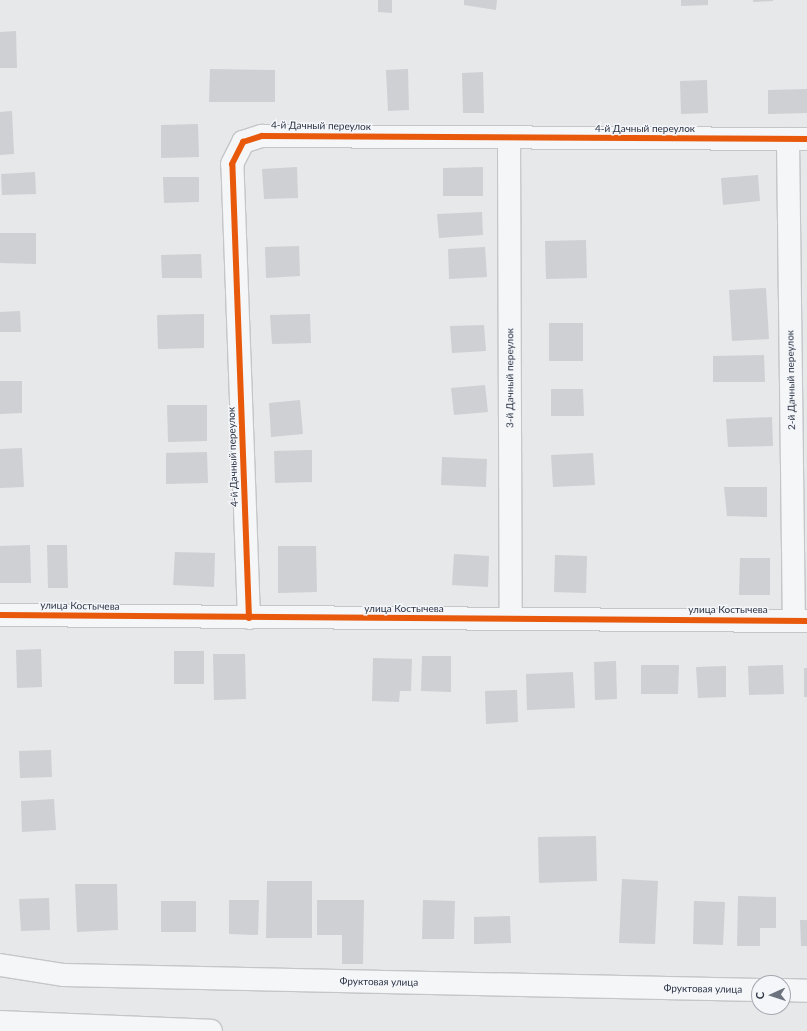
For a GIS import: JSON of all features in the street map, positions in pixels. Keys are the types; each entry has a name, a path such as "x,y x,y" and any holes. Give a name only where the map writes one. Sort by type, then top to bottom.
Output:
{"street":[{"name":"4-й Дачный переулок","path":"249,618 232,164 243,142 262,136 797,139"},
{"name":"3-й Дачный переулок","path":"509,138 511,619"},
{"name":"2-й Дачный переулок","path":"797,139 800,621"},
{"name":"улица Костычева","path":"0,615 800,621"},
{"name":"Фруктовая улица","path":"0,965 64,975 751,990"},
{"path":"791,990 807,991"},
{"path":"7,1025 211,1031"}],"building":[{"path":"378,0 392,0 392,13 378,12"},
{"path":"464,0 497,0 496,10 464,5"},
{"path":"681,0 708,0 708,5 681,6"},
{"path":"753,0 773,0 773,1 753,2"},
{"path":"16,31 17,68 0,68 0,32"},
{"path":"210,69 275,70 275,102 209,102"},
{"path":"408,69 409,110 388,111 386,70"},
{"path":"483,72 484,113 463,113 462,73"},
{"path":"707,80 708,113 681,114 680,81"},
{"path":"807,89 807,113 768,114 768,90"},
{"path":"12,111 14,154 0,155 0,112"},
{"path":"198,124 199,157 161,158 161,125"},
{"path":"297,167 298,198 264,199 262,169"},
{"path":"483,167 483,196 443,196 443,168"},
{"path":"35,172 36,194 2,195 1,174"},
{"path":"758,175 760,201 723,205 721,178"},
{"path":"163,177 199,177 199,202 164,203"},
{"path":"482,212 483,235 439,238 437,214"},
{"path":"0,233 36,233 36,264 0,263"},
{"path":"586,240 587,278 546,279 545,241"},
{"path":"299,246 300,276 266,278 265,247"},
{"path":"485,247 487,277 449,279 448,249"},
{"path":"201,254 202,278 162,278 161,255"},
{"path":"766,288 769,339 732,341 729,290"},
{"path":"20,311 21,332 0,332 0,312"},
{"path":"204,314 204,348 158,349 157,315"},
{"path":"310,314 311,343 272,344 270,315"},
{"path":"549,323 583,323 583,361 549,361"},
{"path":"484,325 486,351 452,353 450,326"},
{"path":"764,355 765,382 713,382 713,356"},
{"path":"0,381 22,381 22,413 0,414"},
{"path":"485,385 488,412 454,415 451,388"},
{"path":"551,389 583,389 584,416 551,416"},
{"path":"300,400 303,434 271,437 269,403"},
{"path":"167,405 207,405 207,441 168,442"},
{"path":"772,417 773,446 728,447 726,419"},
{"path":"22,448 24,487 0,488 0,449"},
{"path":"312,450 312,482 275,483 274,451"},
{"path":"207,452 208,483 166,484 166,453"},
{"path":"593,453 595,485 553,487 551,455"},
{"path":"442,457 487,459 486,487 441,485"},
{"path":"724,487 767,487 767,517 727,516"},
{"path":"30,545 31,583 0,583 0,546"},
{"path":"47,545 67,545 68,588 48,588"},
{"path":"278,546 316,546 317,592 278,593"},
{"path":"175,552 215,553 214,587 173,585"},
{"path":"454,554 489,556 488,587 452,585"},
{"path":"555,555 587,556 586,593 554,592"},
{"path":"740,558 770,558 770,595 739,595"},
{"path":"41,649 42,687 17,688 16,650"},
{"path":"174,651 204,651 204,684 174,684"},
{"path":"213,654 245,654 246,699 214,700"},
{"path":"422,656 451,656 451,692 421,691"},
{"path":"373,658 412,659 411,691 400,691 399,702 372,701"},
{"path":"616,661 617,699 595,700 594,662"},
{"path":"641,665 679,665 678,694 641,694"},
{"path":"783,665 784,694 749,695 748,666"},
{"path":"726,666 726,697 698,698 696,667"},
{"path":"804,668 807,668 807,697 804,697"},
{"path":"573,672 575,708 527,710 526,674"},
{"path":"517,690 518,722 486,724 485,691"},
{"path":"51,750 52,777 20,778 19,751"},
{"path":"54,799 56,830 22,832 21,801"},
{"path":"596,836 597,881 539,883 538,837"},
{"path":"622,879 658,881 655,944 619,943"},
{"path":"267,881 312,881 312,938 266,938"},
{"path":"75,884 117,884 118,930 77,932"},
{"path":"738,896 776,897 776,928 760,928 760,946 737,946"},
{"path":"49,898 50,930 21,931 19,899"},
{"path":"229,900 259,900 258,935 229,934"},
{"path":"317,900 364,900 363,964 342,964 342,935 317,935"},
{"path":"423,900 455,901 454,939 422,939"},
{"path":"161,901 196,901 196,932 161,932"},
{"path":"694,901 725,902 723,945 693,944"},
{"path":"510,916 511,943 474,944 474,917"},
{"path":"800,920 807,920 807,946 801,946"}],"cycle path":[{"path":"249,618 232,164 243,142 262,136 807,139"},
{"path":"0,615 807,621"}]}
